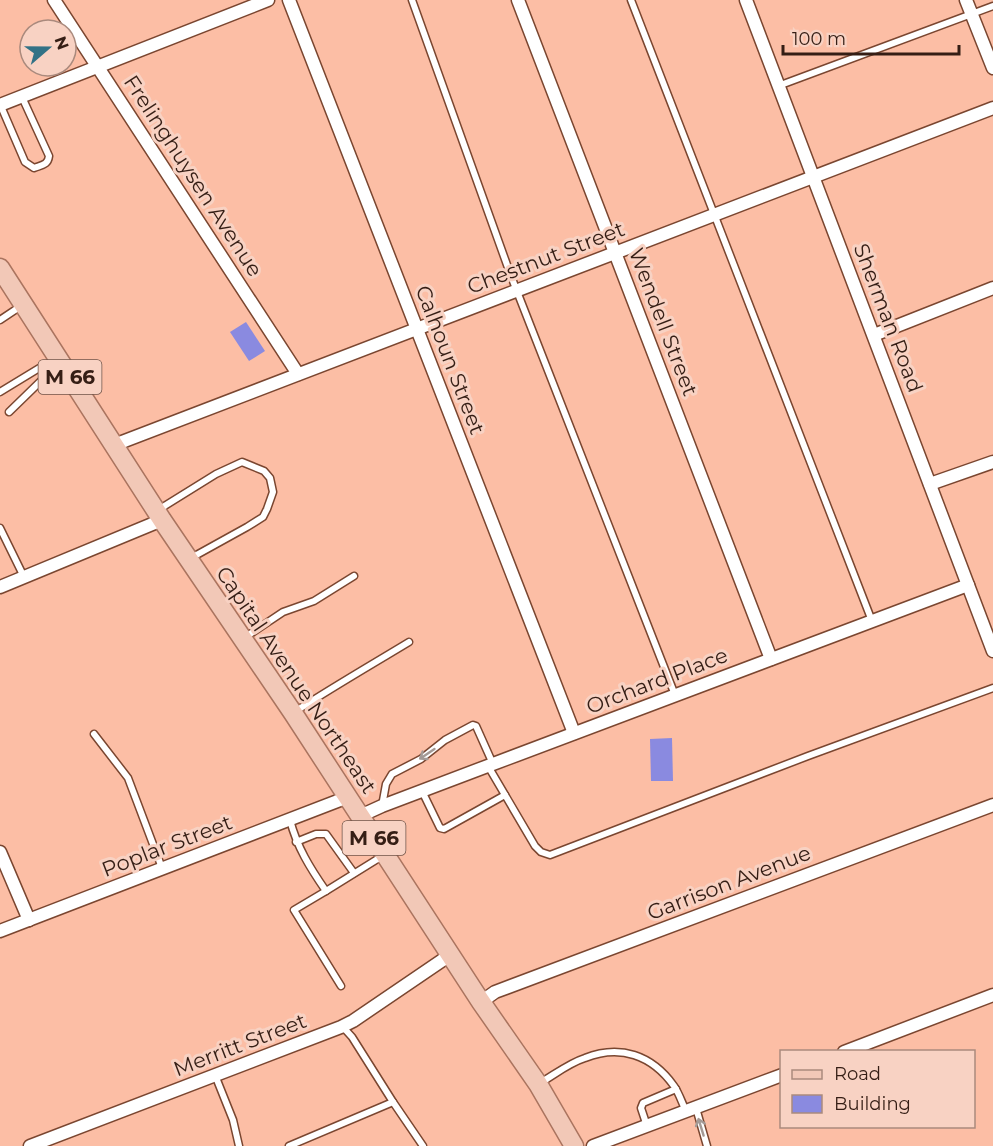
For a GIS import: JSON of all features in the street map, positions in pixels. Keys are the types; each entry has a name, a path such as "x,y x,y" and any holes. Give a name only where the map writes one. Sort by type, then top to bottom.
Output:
{"main road":[{"name":"Capital Avenue Northeast","path":"3,278 24,304 57,363 293,713 481,1002 538,1084 574,1146"}],"street":[{"name":"Frelinghuysen Avenue","path":"54,0 298,374"},
{"path":"0,105 268,0"},
{"name":"Calhoun Street","path":"289,0 574,733"},
{"name":"Wendell Street","path":"519,0 771,659"},
{"name":"Sherman Road","path":"746,0 968,585 990,631 993,651"},
{"path":"966,0 993,68"},
{"name":"Chestnut Street","path":"114,445 993,108"},
{"path":"874,335 993,288"},
{"path":"930,484 993,462"},
{"path":"0,587 159,515"},
{"name":"Orchard Place","path":"360,816 422,790 968,585"},
{"name":"Poplar Street","path":"0,931 348,797"},
{"name":"Garrison Avenue","path":"481,1002 495,992 993,805"},
{"path":"0,852 28,920"},
{"name":"Merritt Street","path":"30,1146 353,1021 450,955"},
{"path":"849,1050 993,995"},
{"path":"593,1146 780,1076"}],"lane":[{"path":"412,0 517,291 675,696"},
{"path":"631,0 872,621"},
{"path":"778,86 993,6"},
{"path":"0,105 25,162 34,168 49,161 49,156 22,97"},
{"path":"0,320 24,304"},
{"path":"0,392 41,367 57,363"},
{"path":"9,412 57,363"},
{"path":"159,515 216,474 242,462 264,471 270,478 273,492 263,517 188,560"},
{"path":"0,528 24,577"},
{"path":"242,640 283,612 314,601 354,576"},
{"path":"293,713 349,676 367,668 409,642"},
{"path":"382,806 386,784 392,774 429,754 445,740 473,725 476,726 505,795 535,846 541,852 550,855 993,688"},
{"path":"94,734 128,778 162,868"},
{"path":"422,790 440,828 444,829 505,795"},
{"path":"290,819 303,857 326,891"},
{"path":"296,842 316,834 326,834 354,873"},
{"path":"341,986 294,910 385,854"},
{"path":"342,1026 352,1037 423,1146"},
{"path":"538,1084 584,1058 611,1051 629,1052 658,1068 676,1089 691,1110 707,1146"},
{"path":"215,1075 240,1146"},
{"path":"647,1126 640,1108 643,1103 676,1089"},
{"path":"289,1146 393,1102"}],"building":[{"path":"246,322 265,351 249,361 230,332"},
{"path":"672,738 673,781 651,781 650,739"}]}
